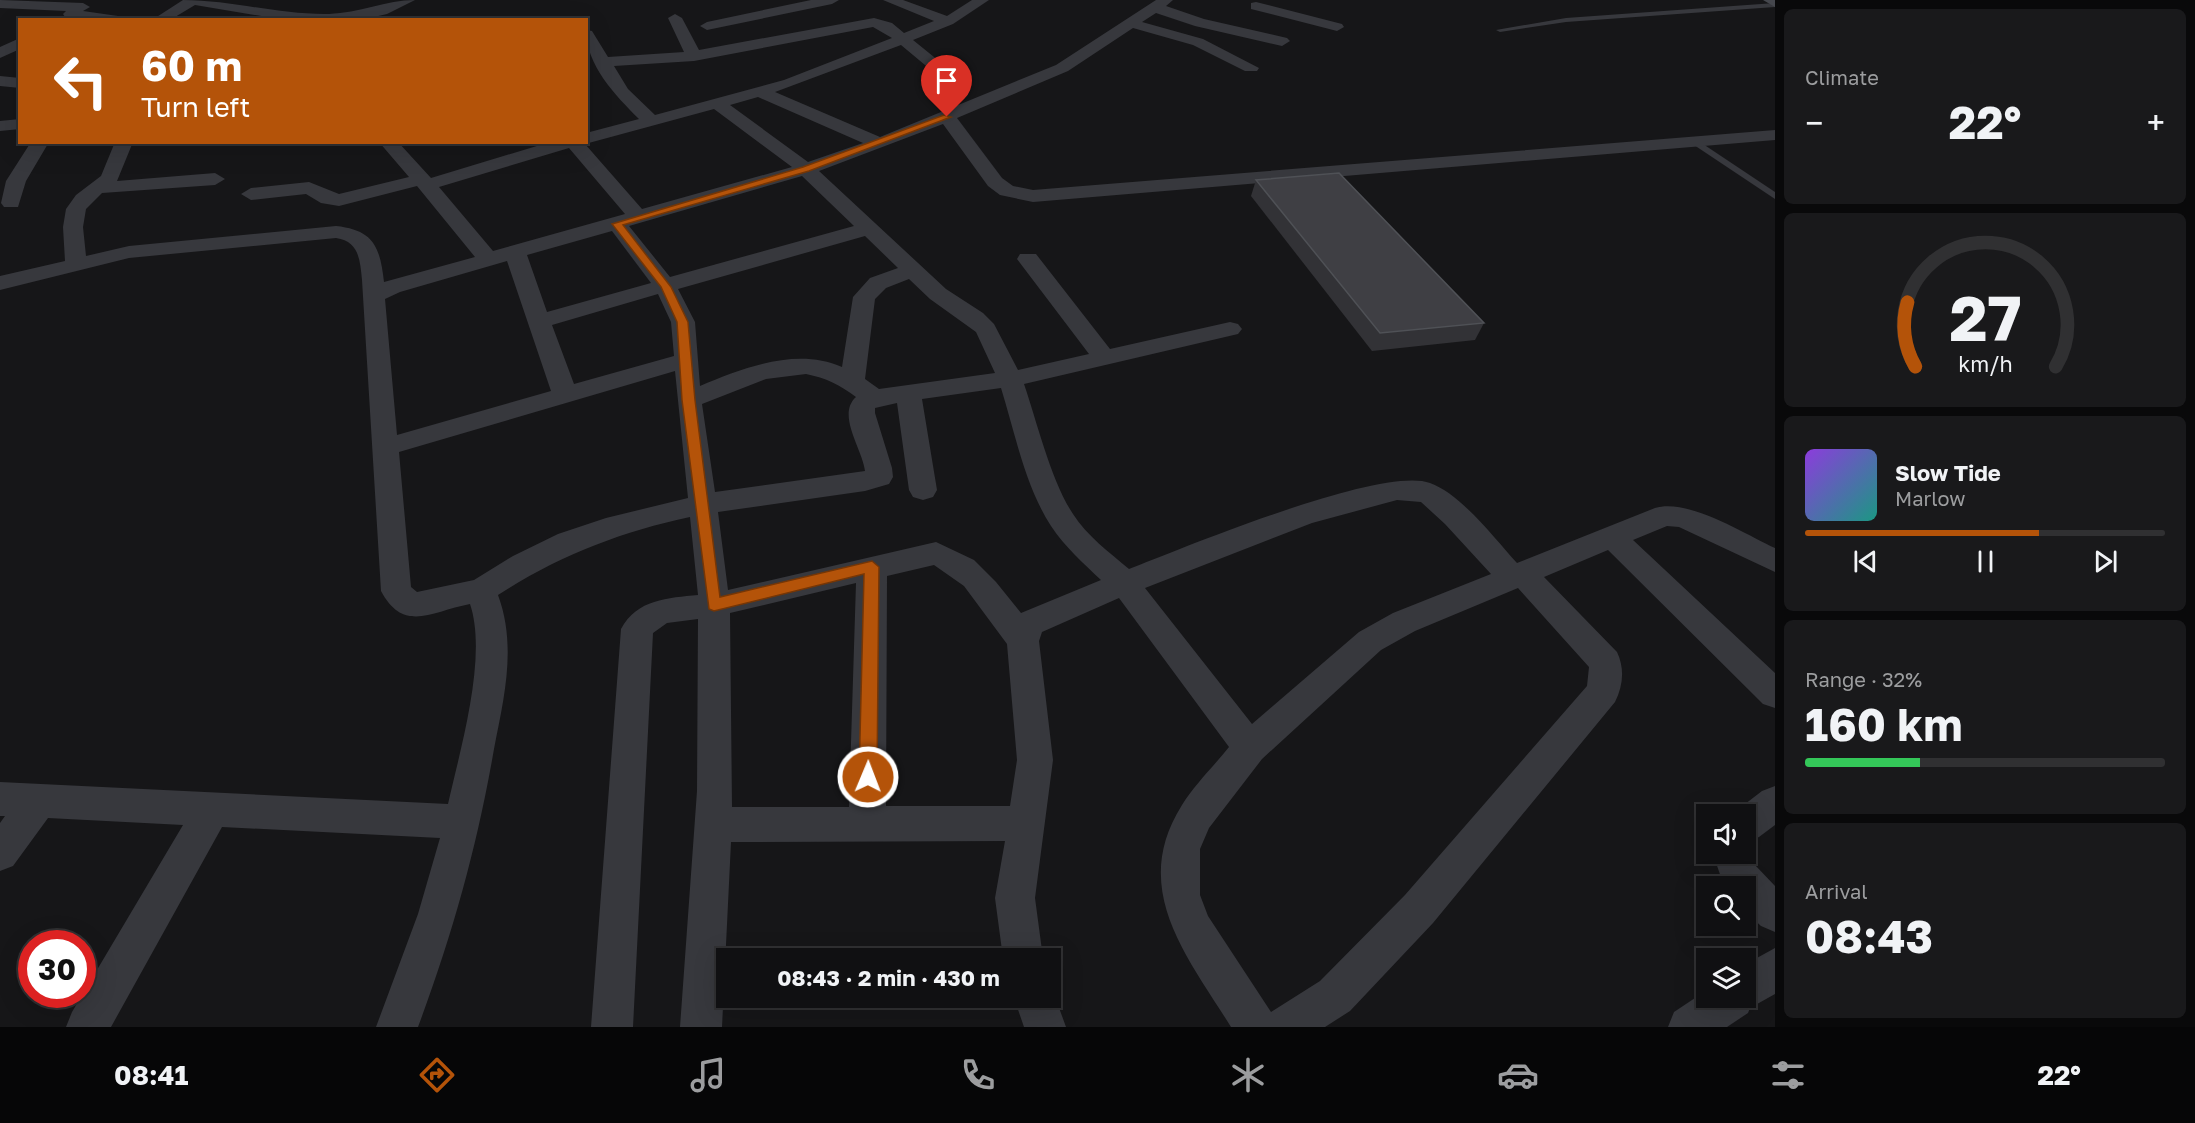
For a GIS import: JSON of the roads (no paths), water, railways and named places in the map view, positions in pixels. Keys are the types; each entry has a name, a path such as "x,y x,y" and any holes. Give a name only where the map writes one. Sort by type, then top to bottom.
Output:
{"street":[{"path":"162,18 191,0 317,18"},
{"path":"339,18 380,11 408,0"},
{"path":"760,0 775,11"},
{"path":"707,26 832,0"},
{"path":"890,0 948,21"},
{"path":"588,138 761,92 948,21 982,0"},
{"path":"1771,0 1775,3"},
{"path":"0,4 89,3"},
{"path":"65,17 89,3"},
{"path":"325,3 380,11"},
{"path":"732,4 748,17"},
{"path":"374,296 392,287 806,169 879,143 1062,68 1160,4 1227,29 1282,41"},
{"path":"1254,5 1337,27"},
{"path":"1227,29 1230,13"},
{"path":"65,17 88,18"},
{"path":"675,18 694,56"},
{"path":"603,62 694,56 874,22 887,26 949,77"},
{"path":"1130,23 1198,42 1251,68"},
{"path":"588,36 621,92 652,122"},
{"path":"0,53 18,43"},
{"path":"0,81 18,83"},
{"path":"761,92 879,143"},
{"path":"719,105 806,169 938,294 975,318 986,329 1010,379 1047,491 1061,519 1078,541 1125,584 1250,748"},
{"path":"947,117 995,182 1007,191 1033,196 1775,135"},
{"path":"0,126 18,124"},
{"path":"11,203 16,181 39,144"},
{"path":"76,264 73,227 76,209 83,199 114,172 123,144"},
{"path":"390,144 425,182 489,260"},
{"path":"251,194 309,188 328,199 339,200 425,182 565,144"},
{"path":"573,144 628,220 683,322 688,400 714,605 713,825 701,1027"},
{"path":"98,188 215,179"},
{"path":"336,232 339,200"},
{"path":"539,321 870,228"},
{"path":"0,283 149,249 336,232 355,235 363,243 368,254 374,296 396,591 408,605 426,603 461,592 481,591 510,570 566,541 599,529 703,504 865,481 879,477 880,464 860,413 863,404 874,398 1010,379 1230,329"},
{"path":"515,252 566,395"},
{"path":"1028,259 1105,359"},
{"path":"852,380 864,297 878,283 913,270"},
{"path":"386,447 685,360"},
{"path":"688,400 756,373 788,365 836,372 852,380 874,398"},
{"path":"908,393 922,490"},
{"path":"1022,948 1015,898 1035,760 1023,641 1028,624 1291,519 1383,492 1422,489 1441,503 1605,662 1606,675 1603,692 1419,909 1335,996 1286,1027"},
{"path":"1256,1027 1194,930 1180,894 1181,849 1195,817 1250,748 1370,641 1412,618 1665,515 1685,518 1775,561"},
{"path":"1612,537 1775,694"},
{"path":"612,1027 637,629 646,620 661,611 714,605 936,553 953,559 975,577 1023,641"},
{"path":"867,824 872,567"},
{"path":"398,1027 443,899 463,822 492,663 487,603 481,591"},
{"path":"0,799 463,822"},
{"path":"0,853 39,801"},
{"path":"1756,817 1775,803"},
{"path":"87,1027 212,810"},
{"path":"713,825 1026,823"},
{"path":"1732,864 1754,894 1775,912"},
{"path":"1038,1008 1045,1027"},
{"path":"1689,1027 1718,1008"}],"lane":[{"path":"1500,30 1566,20 1775,3"},
{"path":"1694,141 1775,196"}]}
